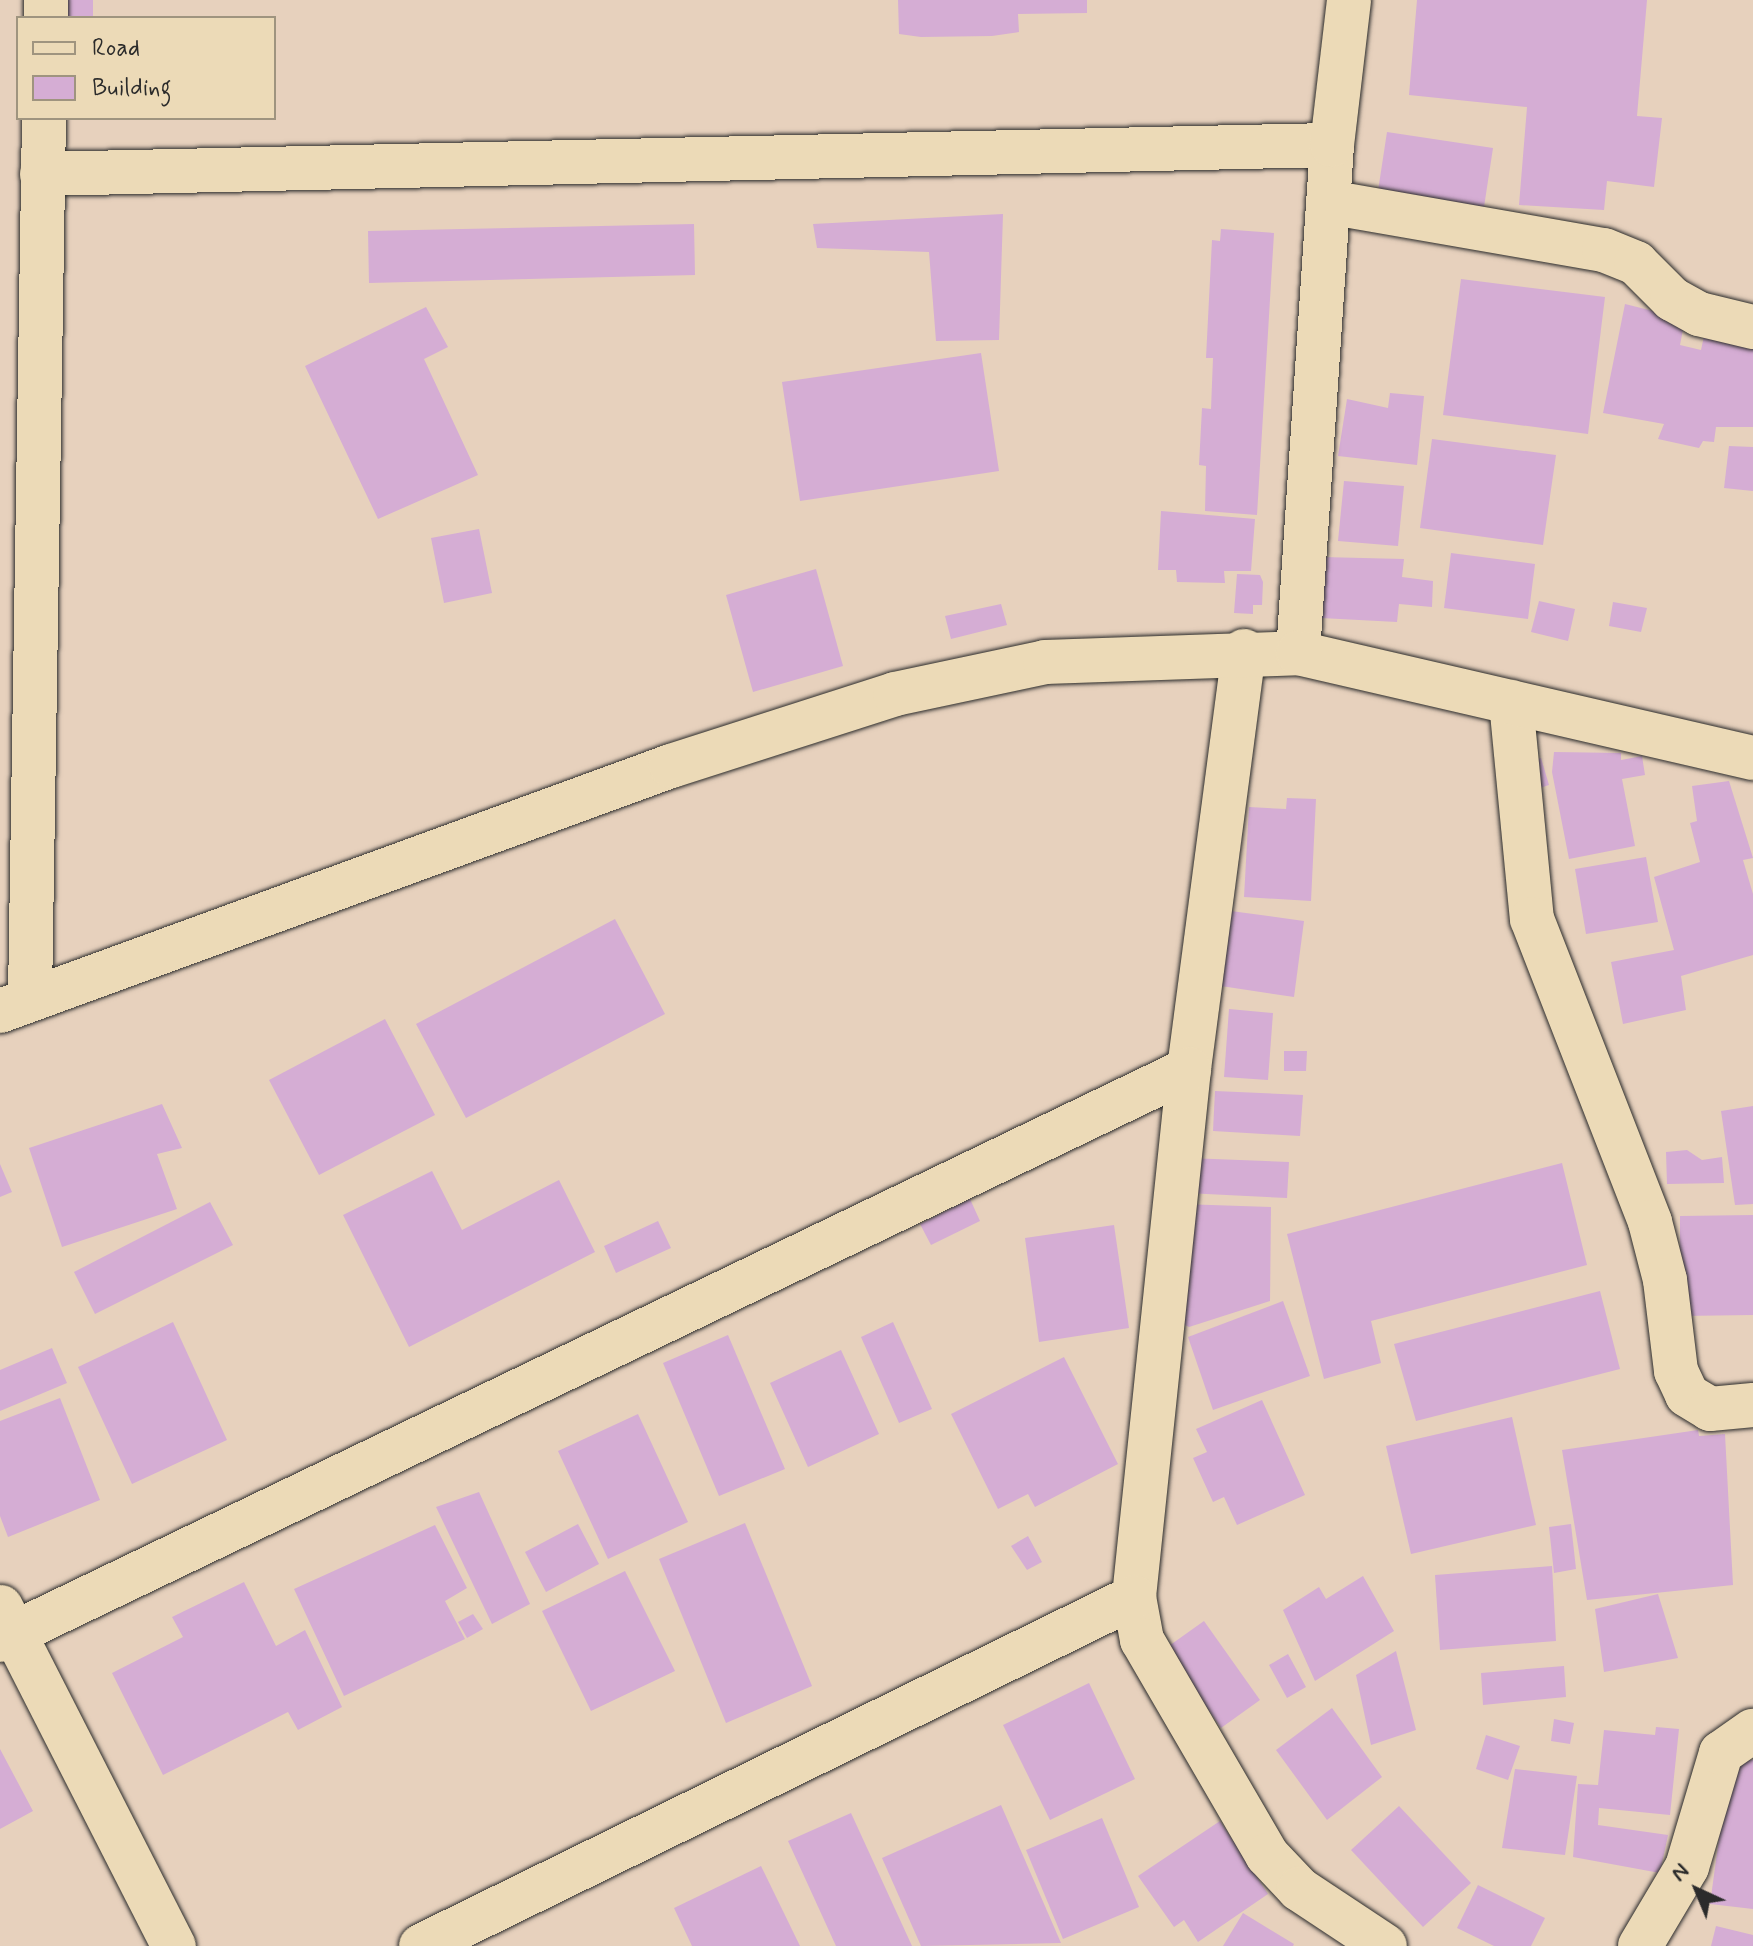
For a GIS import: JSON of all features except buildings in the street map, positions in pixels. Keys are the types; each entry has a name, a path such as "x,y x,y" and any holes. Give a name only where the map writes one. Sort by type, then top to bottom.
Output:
{"street":[{"path":"1298,653 1332,145 1349,0"},
{"path":"44,120 19,446 15,1004 671,766 895,694 1045,662 1244,651 1298,653 1753,758"},
{"path":"42,174 1332,145"},
{"path":"1328,202 1604,250 1636,263 1672,299 1699,314 1753,327"},
{"path":"1244,651 1189,1069 1134,1597 1142,1640 1267,1855 1299,1889 1385,1946"},
{"path":"1511,702 1532,919 1650,1222 1665,1280 1676,1371 1687,1395 1710,1409 1753,1405"},
{"path":"174,1946 5,1626 1189,1069"},
{"path":"421,1946 1134,1597"},
{"path":"1640,1946 1687,1867 1721,1753 1753,1731"}]}
